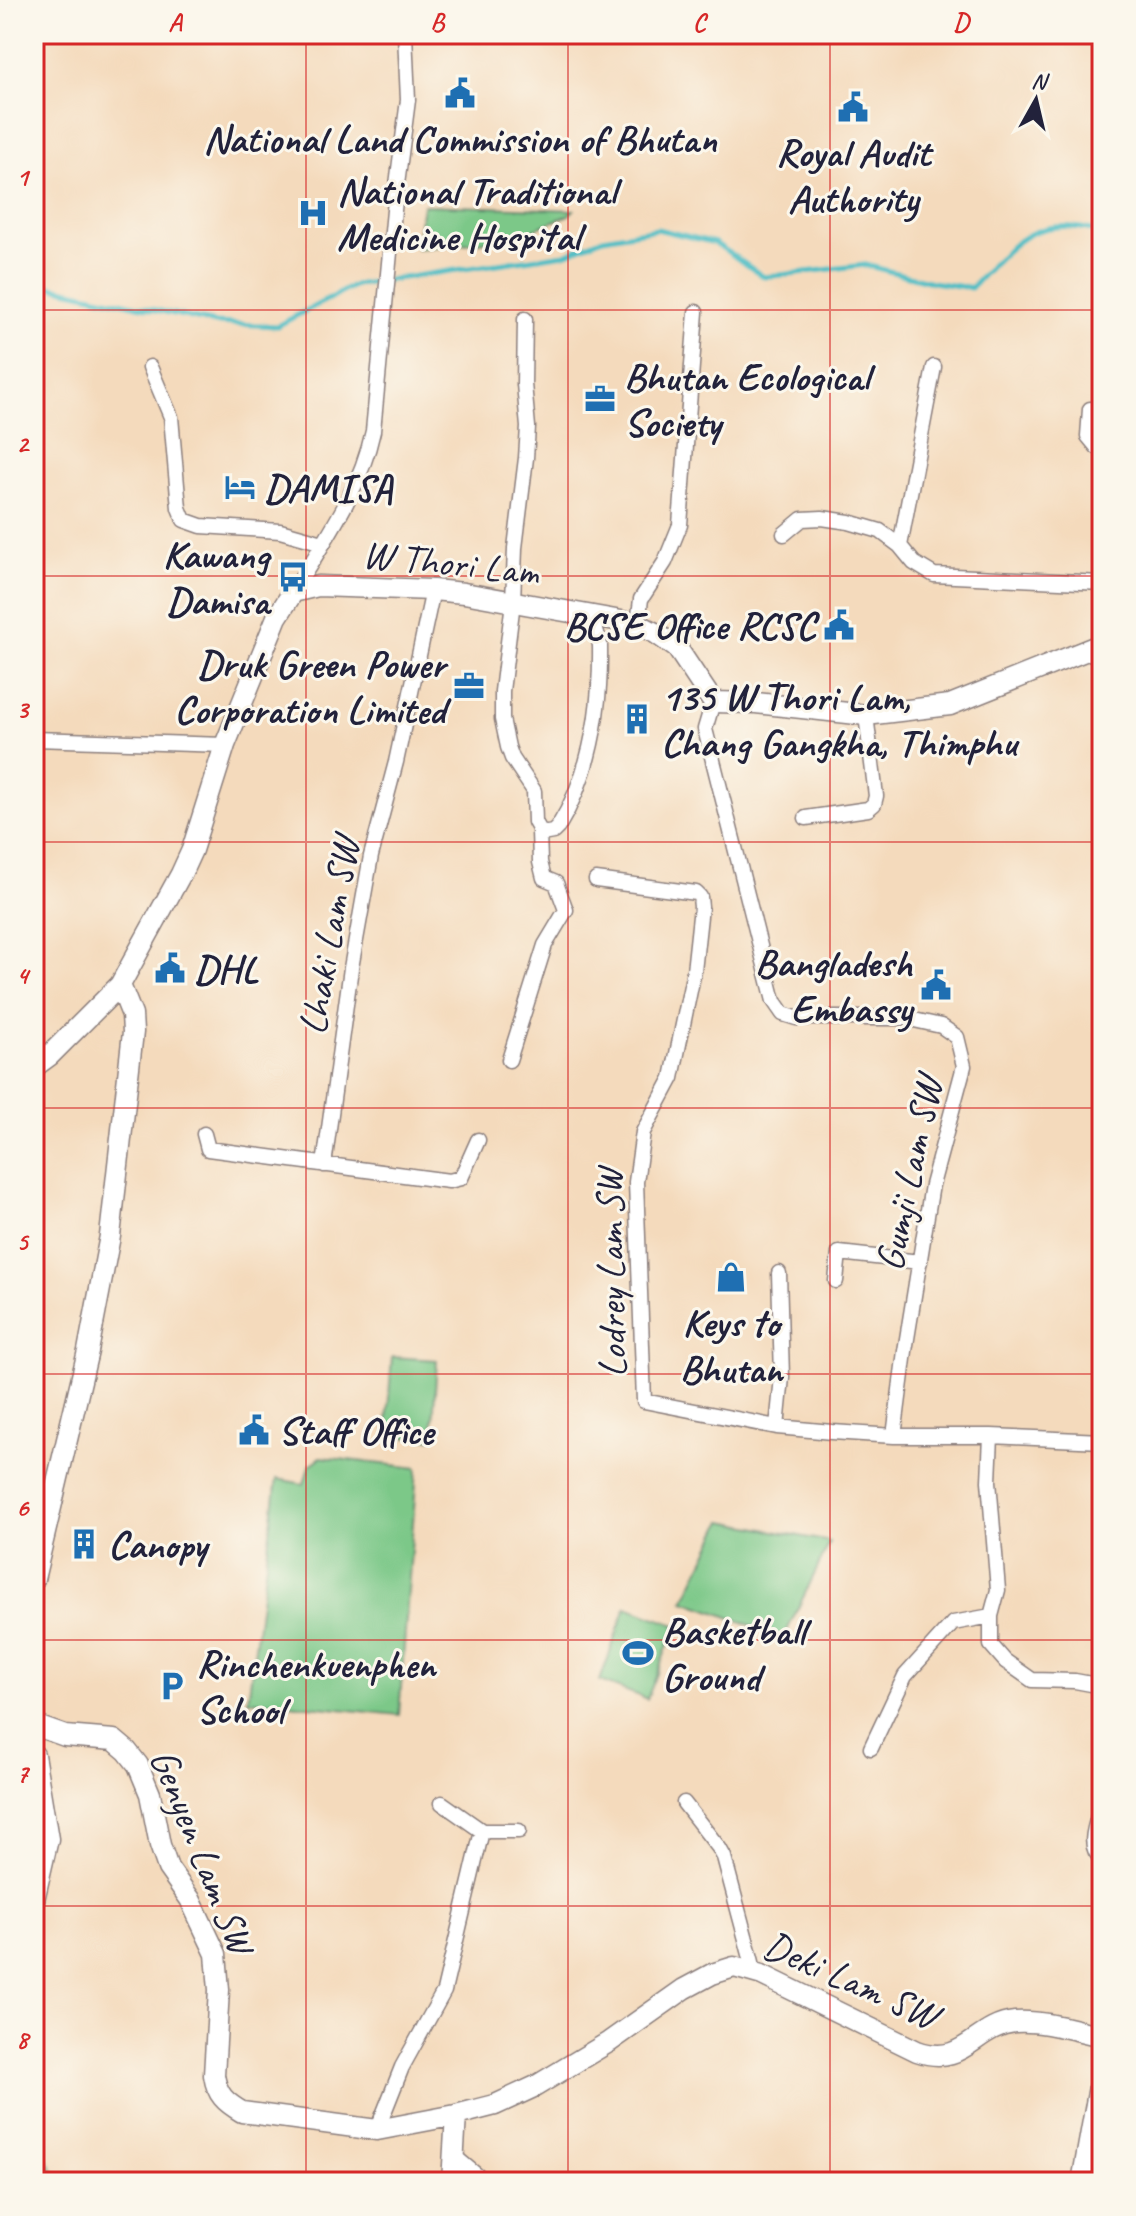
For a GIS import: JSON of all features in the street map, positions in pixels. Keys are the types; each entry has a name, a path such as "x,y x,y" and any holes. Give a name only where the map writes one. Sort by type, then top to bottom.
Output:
{"main road":[{"name":"W Thori Lam","path":"293,592 318,586 433,590 638,624 677,648 713,702"},
{"path":"34,1067 120,985 181,874 192,850 225,745 277,617 293,592"},
{"path":"713,702 756,703 866,715 950,705 1102,644"},
{"path":"34,1579 88,1351 110,1236 133,1032 132,1015 120,985"},
{"name":"Genyen Lam SW","path":"34,1725 65,1736 114,1740 138,1765 150,1794 168,1868 190,1899 216,1954 219,1990 214,2075 216,2088 224,2102 242,2112 377,2130 456,2115"},
{"path":"34,1755 48,1839 34,1900"},
{"name":"Deki Lam SW","path":"456,2115 495,2105 536,2086 609,2042 684,1989 712,1974 734,1967 751,1971 932,2057 951,2055 1002,2025 1016,2022 1102,2036"},
{"path":"1082,2182 1102,2070"},
{"path":"452,2182 456,2115"}],"street":[{"path":"293,592 349,501 368,456 408,100 405,34"},
{"path":"638,624 641,599 665,562 680,525 696,312"},
{"path":"509,1060 545,945 566,910 556,883 544,878 539,831 535,822 534,791 512,758 502,719 502,691 528,427 524,384 525,319"},
{"path":"150,367 171,417 179,508 184,520 201,526 280,531 323,543"},
{"path":"900,546 934,367"},
{"path":"1090,409 1088,436 1102,449"},
{"path":"784,534 802,519 849,522 880,531 900,546 914,563 934,575 1102,583"},
{"name":"Lhaki Lam SW","path":"324,1165 351,968 371,856 396,762 433,590"},
{"path":"539,831 547,834 558,827 585,772 600,677 600,645 592,616"},
{"name":"Gumji Lam SW","path":"713,702 705,729 774,1001 783,1014 796,1018 905,1018 941,1026 957,1037 964,1066 932,1185 894,1436"},
{"path":"806,818 868,809 874,804 876,796 866,715"},
{"path":"34,739 225,745"},
{"name":"Lodrey Lam SW","path":"596,880 696,893 700,897 701,907 694,971 672,1078 643,1132 636,1182 644,1401 777,1427 894,1436 1102,1441"},
{"path":"204,1134 208,1149 449,1181 461,1178 478,1140"},
{"path":"836,1281 839,1253 920,1262"},
{"path":"777,1427 782,1377 779,1273"},
{"path":"991,1436 989,1481 998,1590 991,1616 991,1645 1005,1661 1032,1680 1075,1681 1102,1686"},
{"path":"871,1748 905,1676 953,1623 991,1616"},
{"path":"442,1803 482,1831 519,1831"},
{"path":"684,1803 724,1857 752,1962 751,1971"},
{"path":"1102,1804 1092,1843 1096,1856 1102,1859"},
{"path":"377,2130 402,2067 444,1991 482,1831"},
{"path":"454,2156 485,2182"}],"green space":[{"path":"423,205 574,210 530,231 480,242 416,249"},
{"path":"392,1357 437,1360 432,1439 386,1436"},
{"path":"321,1457 417,1468 399,1715 248,1700 277,1479 304,1484 309,1466"},
{"path":"723,1521 830,1542 784,1637 684,1601"},
{"name":"Basketball Ground","path":"626,1607 676,1625 647,1699 600,1681"},
{"path":"34,2097 40,2147 60,2182 34,2182"}],"waterway":[{"path":"34,283 215,323 277,326 355,285 565,254 603,238 657,229 715,243 764,277 865,265 932,282 971,288 1013,245 1042,229 1079,227 1102,233"}],"place":[{"name":"National Land Commission of Bhutan","path":"460,93"},
{"name":"Royal Audit Authority","path":"853,107"},
{"name":"National Traditional Medicine Hospital","path":"313,213"},
{"name":"Bhutan Ecological Society","path":"600,399"},
{"name":"DAMISA","path":"240,487"},
{"name":"Kawang Damisa","path":"293,577"},
{"name":"BCSE Office RCSC","path":"839,625"},
{"name":"Druk Green Power Corporation Limited","path":"469,686"},
{"name":"135 W Thori Lam, Chang Gangkha, Thimphu","path":"637,719"},
{"name":"DHL","path":"170,968"},
{"name":"Bangladesh Embassy","path":"936,985"},
{"name":"Keys to Bhutan","path":"731,1277"},
{"name":"Staff Office","path":"254,1430"},
{"name":"Canopy","path":"84,1544"},
{"name":"Basketball Ground","path":"638,1653"},
{"name":"Rinchenkuenphen School","path":"172,1686"}]}
